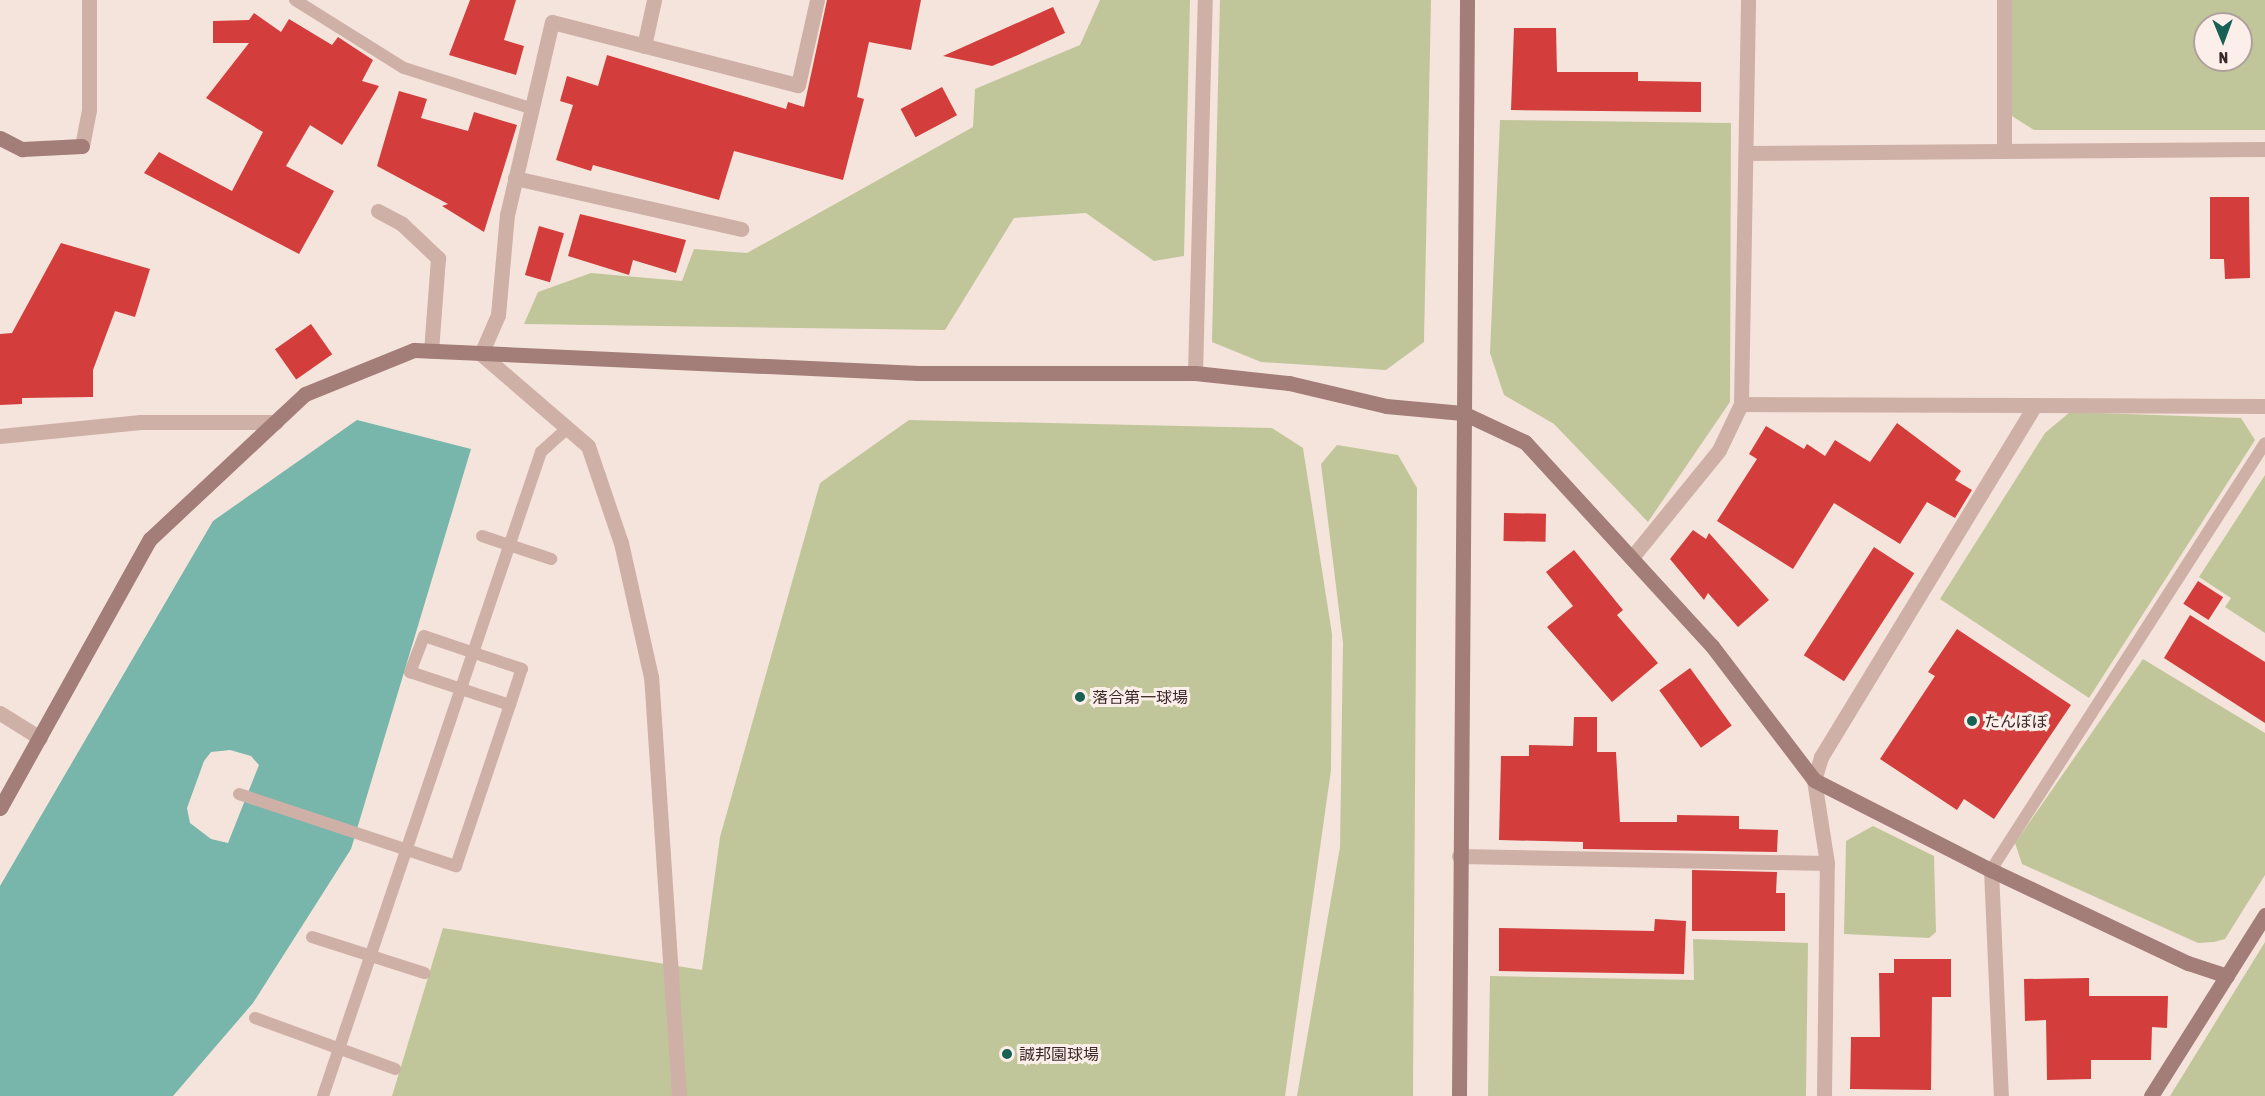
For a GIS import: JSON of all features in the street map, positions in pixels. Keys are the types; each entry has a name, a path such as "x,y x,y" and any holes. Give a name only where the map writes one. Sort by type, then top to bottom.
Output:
{"street":[{"path":"0,138 22,149 82,146 89,110 89,0"},
{"path":"644,46 654,0"},
{"path":"481,354 498,315 515,178 552,22 798,85 817,0"},
{"path":"1195,373 1205,0"},
{"path":"1459,1096 1467,0"},
{"path":"1634,556 1719,450 1741,404 1748,0"},
{"path":"2004,0 2004,147"},
{"path":"1746,153 2004,147 2265,149"},
{"path":"515,178 741,229"},
{"path":"378,211 438,258 431,351"},
{"path":"0,808 150,539 305,394 414,350 918,373 1195,373 1289,383 1386,406 1463,413 1525,442 1634,556 1712,646 1814,780 1991,870 2188,963 2228,976"},
{"path":"481,354 588,446 621,543 651,677 680,1096"},
{"path":"1741,404 2033,408 2265,406"},
{"path":"1824,1096 1827,863 1814,780 1821,758 2033,408"},
{"path":"0,436 140,422 276,422"},
{"path":"0,713 40,738"},
{"path":"1459,856 1827,863"},
{"path":"1991,870 2001,1096"},
{"path":"2151,1096 2265,915"}],"lane":[{"path":"295,0 404,68 533,109"},
{"path":"323,1096 541,452 568,428"},
{"path":"1991,870 2265,443"},
{"path":"482,536 551,559"},
{"path":"239,794 456,866 510,705 522,669 424,636 410,672 510,705"},
{"path":"312,937 372,954 424,974"},
{"path":"255,1018 395,1069"}],"green space":[{"path":"1100,0 1190,0 1184,256 1154,261 1086,213 1014,218 945,330 524,324 538,292 591,273 682,281 694,249 747,253 973,127 975,89 1080,45"},
{"path":"1220,0 1431,0 1424,342 1386,370 1261,362 1212,342"},
{"path":"2011,0 2265,0 2265,130 2034,130 2004,111"},
{"path":"1500,120 1731,123 1730,402 1648,522 1554,424 1504,395 1490,353"},
{"path":"2070,412 2241,418 2255,440 2089,698 1940,599 2045,433"},
{"path":"909,420 1272,428 1303,448 1332,634 1331,770 1285,1096 392,1096 443,928 702,970 720,837 820,483"},
{"path":"1337,445 1398,455 1417,488 1413,1096 1297,1096 1340,847 1343,643 1321,464"},
{"path":"2265,475 2265,633 2225,607 2231,598 2199,577"},
{"path":"2143,659 2265,733 2265,875 2225,939 2214,942 2198,943 2022,864 2015,843"},
{"path":"1873,826 1934,856 1936,932 1929,938 1844,934 1846,841"},
{"path":"1693,939 1808,943 1806,1096 1488,1096 1490,976 1694,980"},
{"path":"2265,942 2265,1096 2170,1096"}],"water":[{"path":"357,420 471,449 351,849 253,1003 173,1096 0,1096 0,886 213,521","holes":["230,750 251,756 259,765 228,843 211,839 190,823 187,808 204,761 211,752"]}],"building":[{"path":"470,0 516,0 504,40 524,46 516,75 449,55"},
{"path":"827,0 921,0 911,50 869,42 857,97 864,99 843,180 734,151 719,200 593,165 591,171 556,160 573,105 560,101 567,76 598,86 607,55 786,109 788,102 804,107"},
{"path":"1053,7 1065,33 1018,55 992,66 943,56"},
{"path":"254,13 281,32 289,19 332,45 338,37 373,60 362,81 379,86 342,145 310,125 286,166 334,191 299,254 144,173 159,152 232,191 263,132 206,98 249,43 213,43 213,21 249,20"},
{"path":"1514,28 1556,28 1557,72 1638,72 1638,81 1701,82 1701,112 1511,110"},
{"path":"942,87 957,115 916,137 901,109"},
{"path":"399,91 427,99 421,118 468,131 474,112 517,125 484,232 442,206 448,204 377,166"},
{"path":"2210,197 2249,197 2250,278 2225,279 2224,259 2210,259"},
{"path":"580,214 686,240 676,273 633,260 629,275 568,256"},
{"path":"539,226 564,233 550,282 525,275"},
{"path":"61,243 150,269 135,317 115,311 93,370 93,397 22,398 22,404 0,405 0,334 12,333"},
{"path":"311,324 332,354 296,380 275,349"},
{"path":"1897,423 1961,471 1955,480 1972,490 1955,518 1927,502 1900,544 1834,503 1793,569 1717,521 1757,459 1749,454 1766,426 1804,449 1807,444 1825,456 1835,440 1870,462"},
{"path":"1504,513 1546,514 1546,542 1504,541"},
{"path":"1693,530 1706,539 1709,533 1769,600 1738,627 1708,593 1704,600 1670,559"},
{"path":"1874,547 1914,573 1844,681 1804,655"},
{"path":"1574,550 1623,610 1617,615 1658,663 1612,702 1547,627 1573,606 1546,572"},
{"path":"2198,581 2223,597 2208,620 2183,604"},
{"path":"2190,615 2265,662 2265,723 2164,658"},
{"path":"1957,629 2071,705 1994,819 1964,799 1957,810 1880,759 1935,676 1928,672"},
{"path":"1690,668 1732,725 1701,748 1659,690"},
{"path":"1574,717 1597,717 1597,752 1616,752 1620,822 1677,822 1677,815 1739,816 1739,829 1778,830 1777,852 1583,849 1583,842 1499,840 1501,756 1529,756 1529,745 1573,746"},
{"path":"1692,870 1777,872 1776,893 1785,893 1785,931 1692,931"},
{"path":"1655,919 1686,921 1684,974 1499,971 1499,928 1654,931"},
{"path":"1894,959 1951,959 1951,997 1932,997 1931,1090 1850,1089 1851,1037 1880,1037 1879,973 1894,973"},
{"path":"2089,978 2089,996 2168,996 2167,1028 2152,1027 2151,1060 2091,1060 2091,1079 2047,1080 2046,1020 2025,1021 2024,979"}],"place":[{"name":"落合第一球場","path":"1080,697"},
{"name":"たんぽぽ","path":"1972,721"},
{"name":"誠邦園球場","path":"1007,1054"}]}
